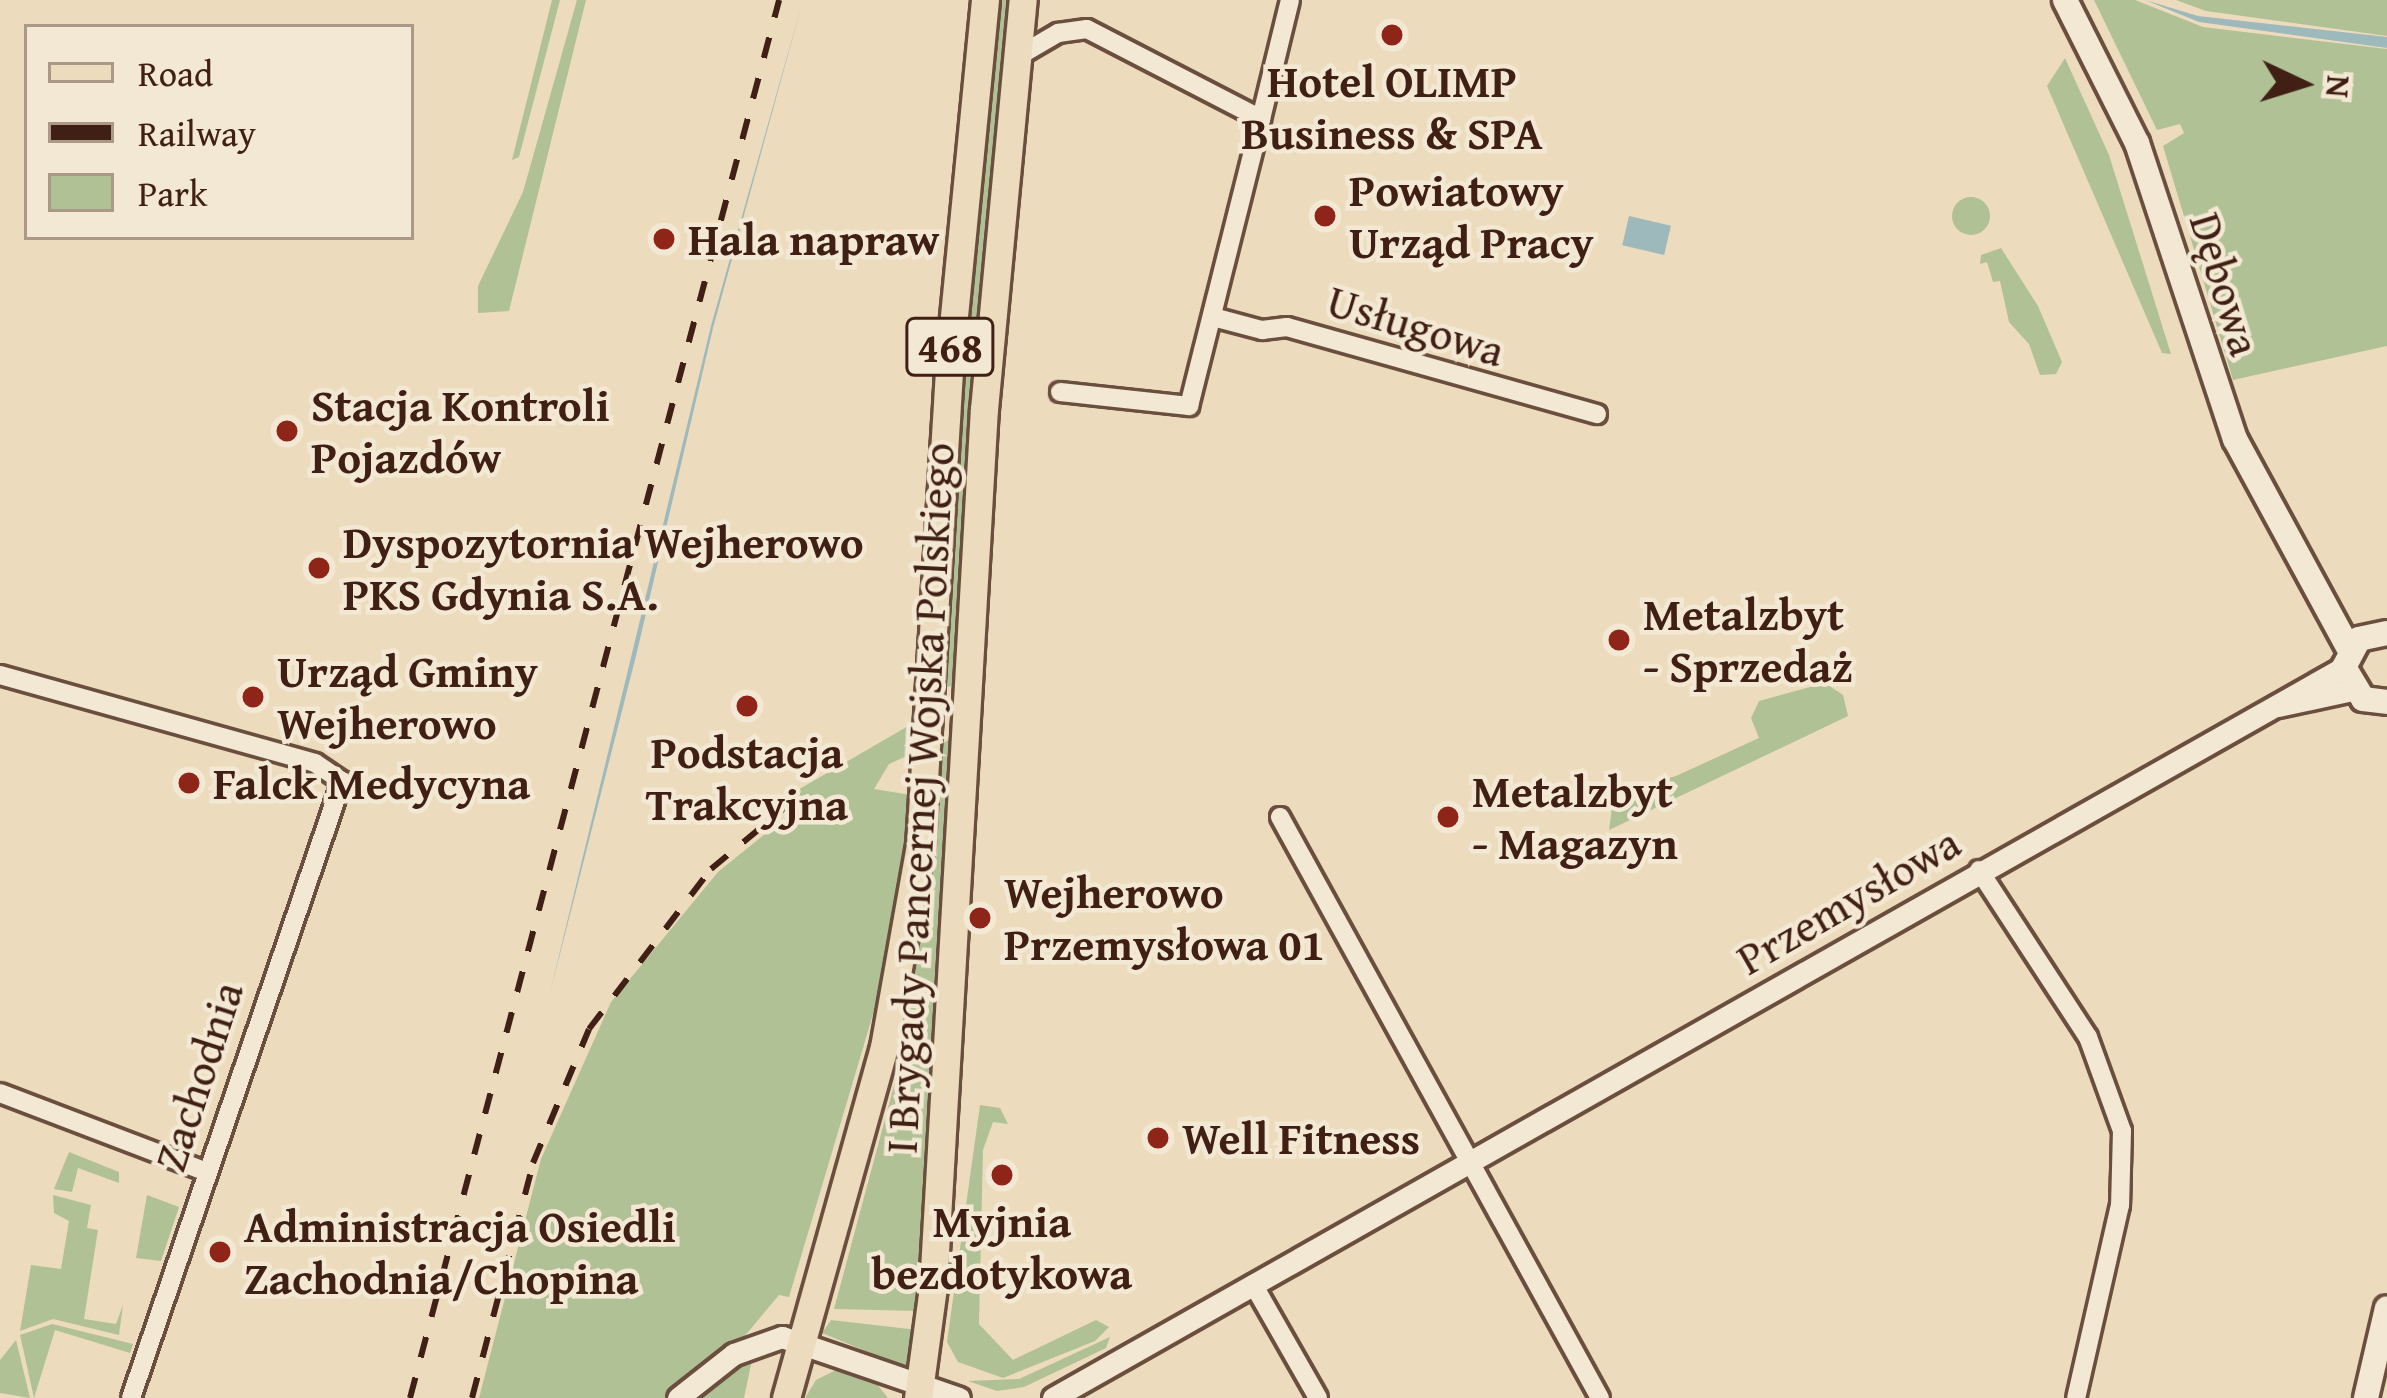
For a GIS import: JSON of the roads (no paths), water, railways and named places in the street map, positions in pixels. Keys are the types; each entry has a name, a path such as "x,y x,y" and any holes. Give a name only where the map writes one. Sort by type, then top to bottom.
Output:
{"main road":[{"name":"I Brygady Pancernej Wojska Polskiego","path":"799,1340 893,1004 920,845 949,367 985,0"},
{"name":"I Brygady Pancernej Wojska Polskiego","path":"919,1392 934,1287 964,681 1023,0"},
{"name":"Dębowa","path":"2066,0 2137,143 2218,401 2316,587 2348,669"},
{"name":"Dębowa","path":"2316,587 2379,633"},
{"path":"2379,633 2348,669 2383,710"},
{"path":"2366,1398 2387,1308"},
{"name":"468","path":"786,1398 799,1340"}],"street":[{"path":"1060,392 1189,406 1291,0"},
{"path":"1017,57 1068,30 1106,35 1261,119"},
{"name":"Usługowa","path":"1213,317 1309,332 1598,414"},
{"name":"Przemysłowa","path":"1054,1398 1979,870 2348,669"},
{"name":"Zachodnia","path":"0,675 316,763 342,781 131,1398"},
{"path":"1280,817 1465,1163 1600,1398"},
{"path":"1979,870 2088,1037 2122,1131 2120,1205 2076,1398"},
{"path":"0,1093 207,1172"},
{"path":"1253,1284 1318,1398"},
{"path":"678,1398 748,1347 799,1340 919,1392 959,1398"}],"water":[{"path":"803,0 713,328 550,993 711,326"},
{"path":"2145,0 2198,16 2387,37 2387,48 2199,22"},
{"path":"1629,216 1671,226 1664,255 1622,245"}],"railway":[{"path":"410,1398 779,0"},
{"path":"472,1398 533,1163 589,1029 711,869 793,801"}],"place":[{"name":"Hotel OLIMP Business & SPA","path":"1392,35"},
{"name":"Powiatowy Urząd Pracy","path":"1325,216"},
{"name":"Hala napraw","path":"664,239"},
{"name":"Stacja Kontroli Pojazdów","path":"287,431"},
{"name":"Dyspozytornia Wejherowo PKS Gdynia S.A.","path":"319,568"},
{"name":"Metalzbyt - Sprzedaż","path":"1619,640"},
{"name":"Urząd Gminy Wejherowo","path":"253,697"},
{"name":"Podstacja Trakcyjna","path":"747,706"},
{"name":"Falck Medycyna","path":"189,783"},
{"name":"Metalzbyt - Magazyn","path":"1448,817"},
{"name":"Wejherowo Przemysłowa 01","path":"980,918"},
{"name":"Well Fitness","path":"1158,1138"},
{"name":"Myjnia bezdotykowa","path":"1002,1175"},
{"name":"Administracja Osiedli Zachodnia/Chopina","path":"220,1252"}]}
